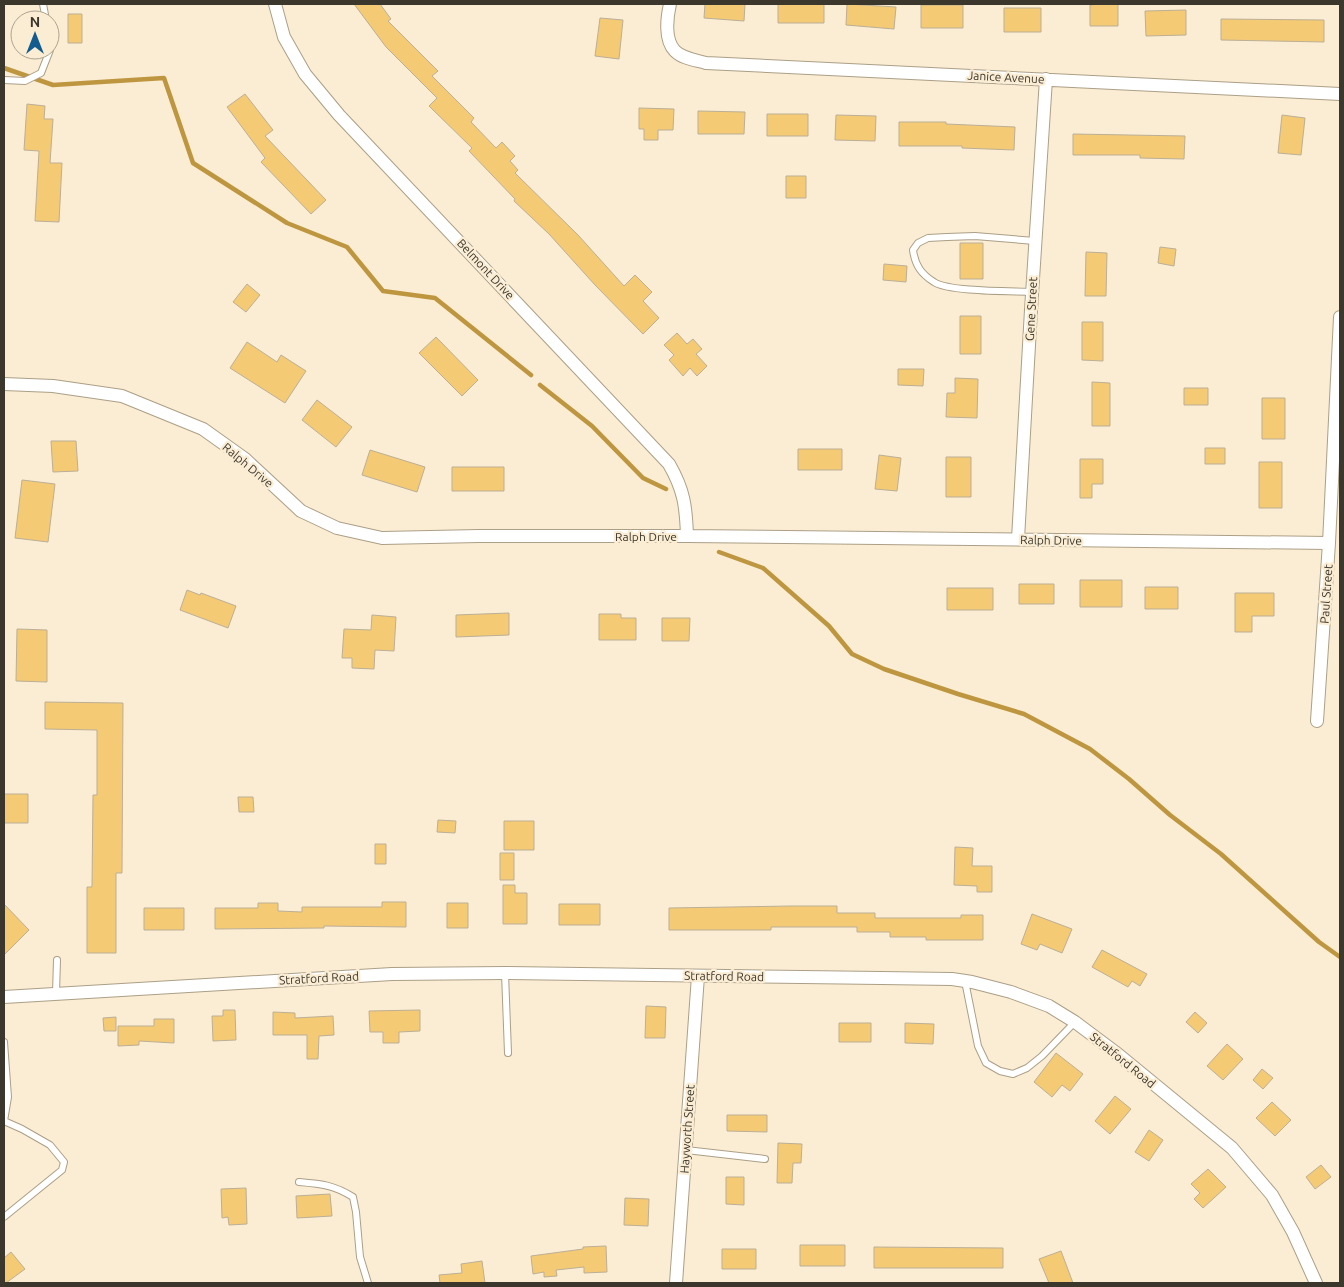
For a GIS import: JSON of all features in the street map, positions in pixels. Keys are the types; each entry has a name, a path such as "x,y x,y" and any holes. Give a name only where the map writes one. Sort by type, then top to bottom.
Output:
{"street":[{"name":"Belmont Drive","path":"275,4 284,37 310,81 669,464 679,481 685,500 687,536"},
{"name":"Janice Avenue","path":"670,4 667,32 674,50 688,58 706,63 1340,94"},
{"name":"Gene Street","path":"1018,539 1046,79"},
{"name":"Paul Street","path":"1317,721 1329,542 1340,317"},
{"name":"Ralph Drive","path":"4,384 53,386 122,396 194,425 203,429 245,459 301,511 338,528 382,538 687,536 1329,542"},
{"name":"Stratford Road","path":"4,997 392,974 505,973 881,978 965,981 1011,992 1049,1006 1075,1022 1115,1052 1232,1148 1272,1195 1293,1232 1316,1283"},
{"name":"Hayworth Street","path":"676,1283 698,976"}],"lane":[{"path":"4,80 25,81 42,73 46,60"},
{"path":"1032,292 959,288 935,283 914,262 913,250 918,243 928,238 975,236 1035,241"},
{"path":"56,993 57,960"},
{"path":"505,973 508,1053"},
{"path":"965,981 978,1046 986,1063 1000,1071 1013,1074 1027,1068 1042,1056 1075,1022"},
{"path":"4,1042 8,1096 4,1121 50,1145 64,1162 62,1170 4,1217"},
{"path":"686,1150 765,1159"},
{"path":"300,1182 324,1184 340,1189 353,1197 360,1257 368,1283"}],"building":[{"path":"354,4 380,4 391,19 388,21 438,71 432,76 474,118 471,122 496,148 502,142 515,156 510,161 518,170 515,173 578,235 624,286 635,275 652,292 643,301 659,318 643,334 549,234 514,201 515,199 469,151 472,148 429,106 437,98 386,47"},
{"path":"705,4 745,4 744,21 704,18"},
{"path":"778,4 824,4 824,23 778,23"},
{"path":"847,4 896,7 894,29 846,25"},
{"path":"1118,4 1118,26 1090,26 1090,5"},
{"path":"921,5 963,5 963,28 921,28"},
{"path":"1004,8 1041,8 1041,32 1004,32"},
{"path":"1186,10 1186,35 1146,36 1145,11"},
{"path":"68,14 82,14 82,43 68,43"},
{"path":"600,18 623,20 619,59 595,56"},
{"path":"1221,19 1324,20 1324,42 1221,40"},
{"path":"245,94 273,130 265,136 326,200 311,214 261,162 265,158 227,107"},
{"path":"27,104 45,106 44,119 53,119 50,163 62,163 59,222 35,221 39,151 24,150"},
{"path":"639,108 674,109 673,130 658,130 658,140 644,140 644,129 639,129"},
{"path":"698,111 745,112 744,134 698,134"},
{"path":"767,114 808,114 808,136 767,136"},
{"path":"836,115 876,116 875,141 835,140"},
{"path":"1282,115 1305,118 1301,155 1278,153"},
{"path":"899,122 946,122 946,124 1015,127 1014,150 962,148 962,146 899,146"},
{"path":"1073,134 1185,136 1184,159 1140,158 1140,155 1073,155"},
{"path":"786,176 806,176 806,198 786,198"},
{"path":"960,243 983,243 983,279 960,279"},
{"path":"1160,247 1176,249 1174,266 1158,263"},
{"path":"1086,252 1107,253 1106,296 1085,296"},
{"path":"884,264 907,266 906,282 883,280"},
{"path":"247,284 260,295 246,312 233,302"},
{"path":"960,316 981,316 981,354 960,354"},
{"path":"1082,322 1103,322 1103,361 1082,360"},
{"path":"677,333 687,344 693,339 702,349 696,354 707,366 697,376 690,368 683,376 669,360 674,355 664,345"},
{"path":"436,337 478,380 462,396 419,353"},
{"path":"247,342 277,362 281,355 306,371 285,403 230,368"},
{"path":"898,369 924,369 923,386 898,385"},
{"path":"955,378 978,379 977,418 946,417 947,393 955,393"},
{"path":"1092,382 1110,383 1110,426 1092,426"},
{"path":"1184,388 1208,388 1208,405 1184,405"},
{"path":"1262,398 1285,398 1285,439 1262,439"},
{"path":"317,400 352,427 336,447 302,420"},
{"path":"51,441 76,441 78,471 53,472"},
{"path":"1205,448 1225,448 1225,464 1205,464"},
{"path":"798,449 842,449 842,470 798,470"},
{"path":"370,450 425,467 417,492 362,475"},
{"path":"879,455 901,458 897,491 875,489"},
{"path":"946,457 971,457 971,497 946,497"},
{"path":"1080,459 1103,459 1103,484 1092,484 1092,498 1080,498"},
{"path":"1259,462 1282,462 1282,508 1259,508"},
{"path":"452,467 504,467 504,491 452,491"},
{"path":"22,480 55,484 48,542 15,538"},
{"path":"1080,580 1122,580 1122,607 1080,607"},
{"path":"1019,584 1054,584 1054,604 1019,604"},
{"path":"1145,587 1178,587 1178,609 1145,609"},
{"path":"947,588 993,588 993,610 947,610"},
{"path":"187,590 236,606 228,628 180,610"},
{"path":"1235,593 1274,593 1274,616 1252,616 1252,632 1235,632"},
{"path":"509,613 509,635 456,637 456,615"},
{"path":"599,614 621,614 621,618 636,618 636,640 599,640"},
{"path":"372,615 396,617 394,651 375,650 374,669 352,668 352,658 342,658 344,629 371,630"},
{"path":"662,618 690,618 689,641 662,641"},
{"path":"17,629 47,630 47,682 16,681"},
{"path":"45,702 123,703 122,873 116,873 116,953 87,953 87,887 92,887 93,795 97,795 97,730 45,729"},
{"path":"4,794 28,794 28,823 4,823"},
{"path":"238,797 253,797 254,812 239,812"},
{"path":"438,820 456,821 455,833 437,832"},
{"path":"504,821 534,821 534,850 504,850"},
{"path":"375,844 386,844 386,864 375,864"},
{"path":"955,847 973,848 972,866 992,866 992,892 977,892 977,886 954,885"},
{"path":"500,853 514,853 514,880 500,880"},
{"path":"503,885 515,885 515,893 527,893 527,924 503,924"},
{"path":"382,902 406,902 406,927 324,926 324,928 215,929 215,908 258,908 258,903 278,903 278,911 302,912 302,907 382,907"},
{"path":"447,903 468,903 468,928 447,928"},
{"path":"4,904 29,930 4,955"},
{"path":"559,904 600,904 600,925 559,925"},
{"path":"837,906 837,913 875,913 875,918 961,918 961,915 983,915 983,940 926,940 926,937 890,937 890,932 857,932 857,927 771,927 771,930 669,930 669,908"},
{"path":"144,908 184,908 184,930 144,930"},
{"path":"1032,914 1072,929 1062,953 1040,944 1037,950 1021,944"},
{"path":"1102,950 1147,974 1140,986 1132,981 1128,987 1092,967"},
{"path":"646,1006 666,1007 665,1038 645,1038"},
{"path":"223,1010 235,1010 236,1040 213,1041 212,1016 223,1016"},
{"path":"420,1010 420,1031 399,1032 399,1043 383,1043 383,1032 370,1032 369,1011"},
{"path":"273,1012 295,1013 295,1018 333,1016 334,1035 319,1036 318,1059 307,1059 307,1035 273,1035"},
{"path":"1195,1012 1207,1023 1198,1033 1186,1022"},
{"path":"116,1017 116,1031 104,1031 103,1018"},
{"path":"154,1019 174,1019 174,1043 139,1041 139,1045 118,1046 118,1026 154,1026"},
{"path":"839,1023 871,1023 871,1042 839,1042"},
{"path":"905,1023 934,1024 933,1044 905,1043"},
{"path":"1227,1044 1243,1059 1223,1080 1207,1066"},
{"path":"1056,1053 1083,1074 1070,1091 1062,1085 1052,1097 1034,1082"},
{"path":"1262,1069 1273,1078 1263,1089 1253,1080"},
{"path":"1115,1096 1131,1109 1110,1134 1095,1121"},
{"path":"1272,1102 1291,1120 1275,1136 1256,1118"},
{"path":"727,1115 767,1115 767,1132 727,1131"},
{"path":"1149,1130 1163,1140 1149,1161 1135,1152"},
{"path":"778,1143 802,1144 801,1163 793,1163 792,1183 777,1183"},
{"path":"1321,1165 1331,1177 1315,1189 1306,1177"},
{"path":"1208,1169 1226,1187 1203,1208 1194,1199 1200,1193 1191,1184"},
{"path":"726,1177 744,1177 744,1205 726,1204"},
{"path":"246,1188 247,1224 229,1225 228,1217 222,1218 221,1189"},
{"path":"330,1194 332,1216 297,1218 296,1196"},
{"path":"625,1198 649,1199 648,1226 624,1225"},
{"path":"800,1245 845,1245 845,1266 800,1266"},
{"path":"606,1246 607,1272 584,1273 584,1267 556,1270 557,1276 544,1277 544,1272 533,1274 531,1256 583,1249 583,1247"},
{"path":"874,1247 1003,1248 1003,1268 874,1268"},
{"path":"722,1249 756,1249 756,1269 722,1269"},
{"path":"1061,1251 1073,1283 1049,1283 1039,1259"},
{"path":"11,1252 25,1269 4,1283 4,1258"},
{"path":"482,1261 485,1283 440,1283 439,1275 462,1273 461,1264"}],"waterway":[{"path":"4,68 53,85 164,78 193,163 287,223 347,247 383,291 435,298 531,375"},
{"path":"540,385 592,426 643,478 666,489"},
{"path":"719,552 763,568 829,626 852,654 884,669 1024,714 1090,749 1221,854 1319,942 1340,957"}]}
